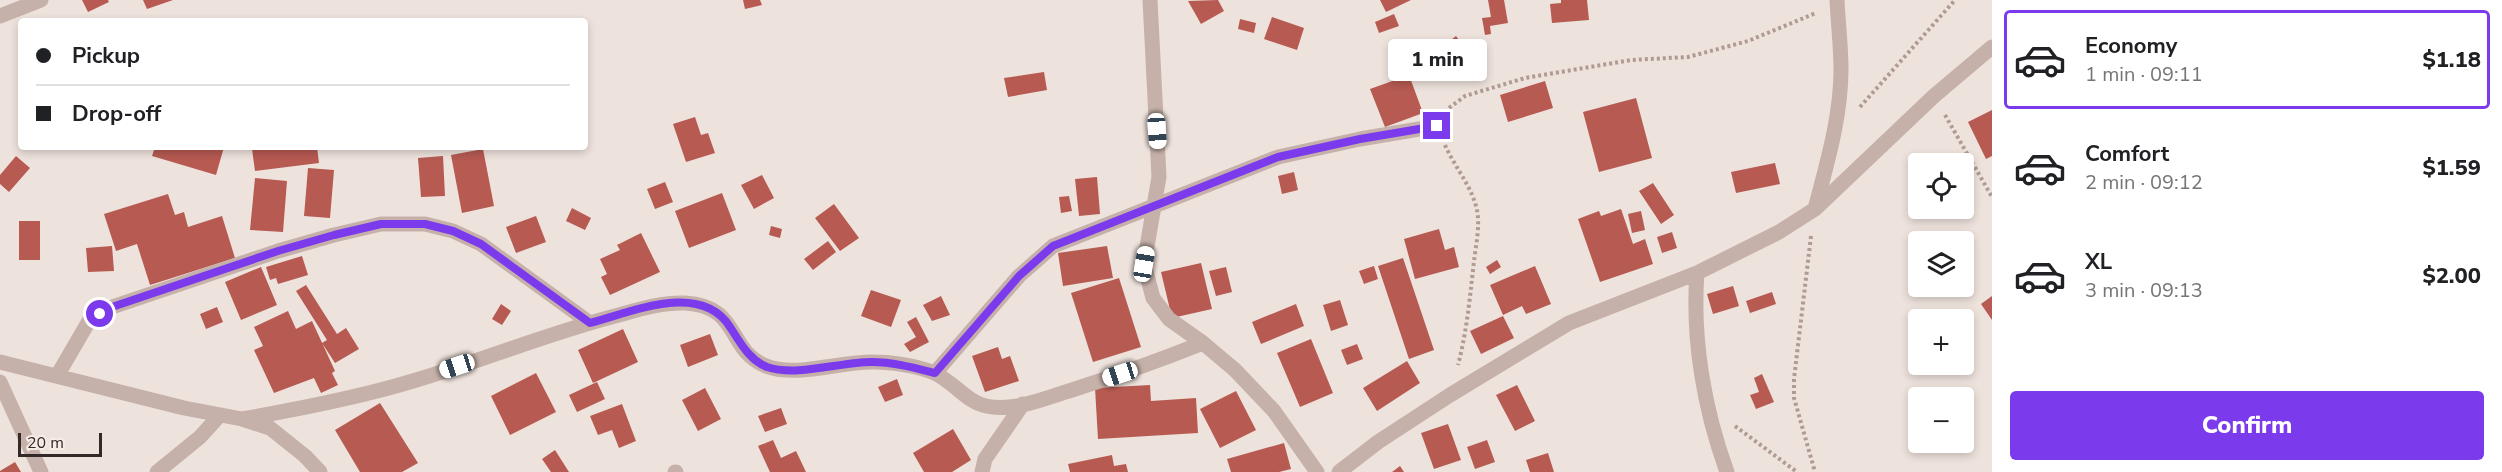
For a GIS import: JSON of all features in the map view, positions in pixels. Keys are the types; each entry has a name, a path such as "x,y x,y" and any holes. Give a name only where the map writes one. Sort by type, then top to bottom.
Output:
{"street":[{"path":"0,16 41,0"},
{"path":"1150,0 1159,177 1144,264 1153,298 1169,319 1235,370 1274,411 1317,472"},
{"path":"1815,209 1833,143 1838,105 1841,71 1837,1"},
{"path":"1339,472 1378,442 1450,395 1569,323 1697,273 1779,232 1815,209 1934,96 1992,47"},
{"path":"935,373 1019,276 1053,246 1278,157 1360,139 1437,126"},
{"path":"57,376 89,321 112,307 278,251 381,224 425,224 453,231 481,244 590,323"},
{"path":"1697,273 1696,326 1702,379 1727,472"},
{"path":"242,419 327,404 413,381 590,323 656,305 684,303 709,306 722,314 751,357 767,367 791,370 873,362 935,373 984,406 1011,408 1143,367 1203,343"},
{"path":"0,362 242,419 270,428 305,456 320,472"},
{"path":"0,382 41,472"},
{"path":"982,472 985,459 1023,404"},
{"path":"157,472 200,437 220,415"}],"path":[{"path":"1859,108 1955,0"},
{"path":"1450,395 1465,340 1477,231 1477,208 1437,126 1442,123 1448,109 1465,96 1526,78 1631,60 1688,57 1748,41 1795,23 1837,1"},
{"path":"1934,96 1992,197"},
{"path":"1815,209 1794,379 1794,398 1815,472"},
{"path":"1710,408 1797,472"}],"building":[{"path":"82,0 108,0 109,2 88,12"},
{"path":"143,0 173,0 147,9"},
{"path":"743,0 760,0 762,5 745,9"},
{"path":"1218,0 1224,11 1201,24 1188,1"},
{"path":"1380,0 1411,0 1386,12"},
{"path":"1488,0 1504,0 1508,23 1490,26 1491,34 1485,35 1482,18 1491,17"},
{"path":"1561,0 1587,0 1589,20 1552,23 1550,4 1561,3"},
{"path":"1394,14 1399,26 1379,33 1375,22"},
{"path":"1272,17 1304,28 1297,50 1264,39"},
{"path":"1240,19 1256,23 1254,33 1238,29"},
{"path":"1456,36 1465,48 1451,59 1442,47"},
{"path":"1044,72 1047,90 1008,97 1004,78"},
{"path":"1409,75 1423,113 1385,127 1370,89"},
{"path":"1545,81 1553,108 1508,122 1500,95"},
{"path":"1636,98 1652,158 1599,172 1583,112"},
{"path":"1992,110 1992,156 1986,159 1968,122"},
{"path":"695,117 701,135 708,133 715,153 686,162 673,124"},
{"path":"154,150 223,150 216,175 152,156"},
{"path":"252,150 317,150 319,163 255,171"},
{"path":"483,150 494,206 462,213 451,155"},
{"path":"16,156 30,168 9,192 0,184 0,175"},
{"path":"443,156 445,196 421,197 418,158"},
{"path":"1775,163 1780,184 1736,193 1731,172"},
{"path":"308,168 334,170 330,218 304,216"},
{"path":"1294,172 1298,190 1282,194 1278,176"},
{"path":"762,175 774,198 754,209 741,185"},
{"path":"1097,177 1100,214 1079,216 1075,179"},
{"path":"255,178 287,181 283,232 250,230"},
{"path":"665,182 673,202 655,209 647,189"},
{"path":"1653,183 1674,215 1661,224 1639,191"},
{"path":"722,193 736,230 689,248 675,211"},
{"path":"168,194 175,215 184,212 188,227 222,216 235,258 150,285 137,244 116,251 104,214"},
{"path":"1069,196 1072,211 1061,213 1059,197"},
{"path":"834,204 859,238 840,251 815,218"},
{"path":"572,208 591,218 585,230 566,221"},
{"path":"1621,209 1633,244 1645,239 1653,264 1600,282 1578,219 1599,211 1601,216"},
{"path":"1641,211 1645,230 1632,233 1628,214"},
{"path":"536,216 546,242 516,253 506,227"},
{"path":"19,221 40,221 40,260 19,260"},
{"path":"771,226 782,229 780,238 769,235"},
{"path":"1439,229 1445,250 1454,247 1459,267 1415,279 1404,239"},
{"path":"1672,232 1677,248 1662,253 1657,237"},
{"path":"641,233 660,272 610,295 601,277 607,274 600,259 620,250 617,245"},
{"path":"828,241 836,252 813,270 804,259"},
{"path":"112,246 114,271 88,272 86,248"},
{"path":"1107,246 1113,278 1063,286 1058,253"},
{"path":"302,256 308,275 278,284 276,278 270,280 266,267"},
{"path":"1403,258 1434,350 1409,359 1378,266"},
{"path":"1497,260 1501,267 1490,274 1486,267"},
{"path":"1201,263 1212,309 1172,318 1161,272"},
{"path":"1374,266 1378,279 1364,284 1359,271"},
{"path":"1535,266 1551,304 1526,314 1522,306 1503,315 1490,285"},
{"path":"261,267 277,305 241,320 225,282"},
{"path":"1226,267 1232,292 1216,296 1209,271"},
{"path":"1119,278 1141,347 1093,362 1071,293"},
{"path":"306,285 337,334 346,328 359,349 335,363 322,343 327,340 296,291"},
{"path":"1733,286 1739,306 1713,314 1707,294"},
{"path":"871,290 901,300 891,327 861,316"},
{"path":"1772,292 1776,304 1750,313 1746,301"},
{"path":"941,296 950,315 932,321 923,305"},
{"path":"1992,296 1992,320 1981,304"},
{"path":"1340,300 1348,325 1331,331 1323,305"},
{"path":"501,304 511,311 502,325 492,319"},
{"path":"1296,304 1304,326 1261,344 1252,322"},
{"path":"217,307 223,322 206,329 200,314"},
{"path":"288,311 296,329 312,321 335,371 332,373 338,385 321,393 314,378 274,393 254,350 263,346 254,327"},
{"path":"1503,316 1514,338 1481,354 1470,331"},
{"path":"916,317 929,342 910,352 904,344 916,337 907,322"},
{"path":"623,329 638,362 593,383 578,350"},
{"path":"710,334 718,355 688,367 680,345"},
{"path":"1311,339 1333,393 1300,407 1277,353"},
{"path":"1357,344 1363,359 1347,365 1341,350"},
{"path":"998,347 1002,359 1010,356 1019,381 985,392 972,356"},
{"path":"1407,361 1420,383 1377,411 1363,388"},
{"path":"536,373 556,412 510,435 491,396"},
{"path":"1762,374 1774,402 1756,409 1750,395 1759,392 1754,378"},
{"path":"897,379 903,395 885,402 878,387"},
{"path":"597,382 605,399 577,412 569,395"},
{"path":"1150,385 1151,401 1196,398 1198,433 1098,439 1095,388"},
{"path":"1517,385 1535,421 1515,431 1496,395"},
{"path":"705,388 721,419 698,431 682,400"},
{"path":"1236,391 1256,430 1220,448 1200,409"},
{"path":"380,403 418,463 402,472 360,472 335,430"},
{"path":"622,404 636,441 619,448 612,430 598,435 590,416"},
{"path":"781,408 787,424 765,432 758,416"},
{"path":"1448,424 1461,460 1434,469 1421,433"},
{"path":"953,429 971,460 952,472 924,472 913,453"},
{"path":"773,440 781,458 796,451 806,472 770,472 758,446"},
{"path":"1487,440 1495,462 1475,469 1467,447"},
{"path":"1284,443 1291,469 1279,472 1231,472 1227,459"},
{"path":"555,450 569,472 551,472 542,459"},
{"path":"1548,453 1554,472 1530,472 1526,460"},
{"path":"1112,455 1114,466 1126,464 1128,472 1070,472 1068,464"},
{"path":"15,462 21,472 0,472 0,471"},
{"path":"1400,466 1404,472 1392,472"}],"route":[{"path":"100,314 112,307 278,251 334,235 381,224 425,224 453,231 481,244 590,323 656,305 684,303 709,306 722,314 751,357 767,367 791,370 873,362 908,366 935,373 1019,276 1053,246 1278,157 1360,139 1437,126"}]}
